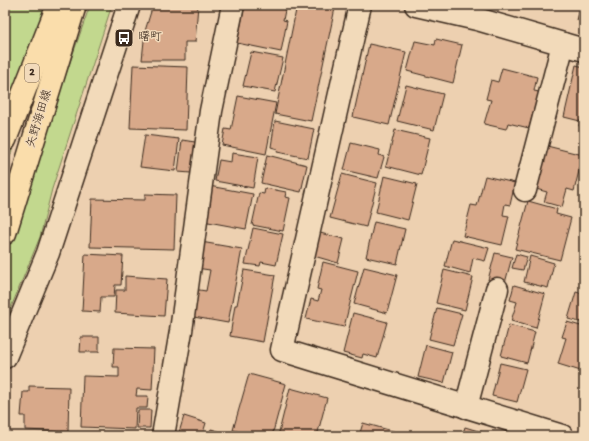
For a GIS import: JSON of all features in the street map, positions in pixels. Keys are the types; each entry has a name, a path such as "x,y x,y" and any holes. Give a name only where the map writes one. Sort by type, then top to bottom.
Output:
{"main road":[{"name":"2","path":"5,140 58,5"},
{"name":"矢野海田線","path":"5,232 75,5"}],"street":[{"path":"5,357 48,253 129,5"},
{"path":"163,436 181,331 211,110 233,5"},
{"path":"360,5 282,350 562,436"},
{"path":"416,5 479,12 563,44 584,50"},
{"path":"525,190 563,44"},
{"path":"466,407 498,289"}],"green space":[{"path":"12,5 65,5 5,170 5,19"},
{"path":"90,5 112,5 52,189 40,237 5,322 5,254"}],"building":[{"path":"153,5 198,5 195,42 185,42 185,60 142,60 145,31"},
{"path":"245,5 286,5 283,20 287,21 281,52 237,43"},
{"path":"297,5 320,5 335,8 311,121 275,114"},
{"path":"581,5 584,5 584,22 577,20"},
{"path":"436,39 462,45 453,83 407,71 415,41 435,45"},
{"path":"369,44 406,52 389,125 353,117"},
{"path":"251,52 283,58 275,92 243,86"},
{"path":"133,65 188,67 186,130 130,128"},
{"path":"576,65 584,67 584,127 579,126 580,121 564,117"},
{"path":"502,68 537,77 534,91 539,92 529,128 508,123 506,129 484,124 491,100 486,99 491,80 498,82"},
{"path":"406,85 443,94 434,130 397,121"},
{"path":"238,96 276,103 266,154 222,145 225,129 231,130"},
{"path":"275,121 314,129 308,158 277,152 278,149 271,147"},
{"path":"395,130 430,138 421,175 386,166"},
{"path":"145,135 179,139 175,171 140,167"},
{"path":"182,140 195,142 191,173 178,172"},
{"path":"351,143 380,150 379,155 384,157 378,178 344,170"},
{"path":"547,146 583,155 574,191 567,189 562,207 544,202 547,192 536,189"},
{"path":"232,153 258,157 253,188 215,181 219,160 231,162"},
{"path":"267,155 307,165 301,192 261,183"},
{"path":"342,174 377,183 366,227 330,218"},
{"path":"384,176 417,184 408,220 376,212"},
{"path":"485,176 515,183 510,205 505,204 503,215 509,216 502,245 463,236 471,205 477,206"},
{"path":"209,186 253,194 246,229 203,221"},
{"path":"265,188 286,192 285,197 290,198 283,231 252,225 259,193 264,194"},
{"path":"145,194 176,195 174,249 90,247 92,199 145,200"},
{"path":"528,201 557,209 556,214 571,218 560,260 515,249"},
{"path":"374,222 405,229 397,264 366,257"},
{"path":"253,228 283,234 276,265 261,262 260,266 245,264"},
{"path":"320,233 344,239 338,263 314,256"},
{"path":"452,239 489,248 485,261 473,258 470,273 445,266"},
{"path":"201,242 242,249 228,323 188,316 193,289 206,291 210,270 196,268"},
{"path":"495,253 512,257 505,283 488,280"},
{"path":"85,254 123,256 121,285 115,285 114,297 101,297 100,312 82,311"},
{"path":"516,254 527,257 523,270 512,268"},
{"path":"530,256 554,263 548,288 524,282"},
{"path":"323,262 358,271 344,327 306,319 311,299 318,301 321,290 317,289"},
{"path":"364,267 397,275 387,313 354,304"},
{"path":"244,270 275,275 263,342 230,336 235,305 237,305"},
{"path":"444,270 473,277 465,310 436,303"},
{"path":"125,276 167,279 164,316 115,313 116,290 125,290"},
{"path":"514,285 545,294 536,328 511,321 517,302 510,300"},
{"path":"576,292 584,294 584,323 568,319"},
{"path":"437,308 462,314 453,345 429,339"},
{"path":"353,313 387,322 377,358 363,354 362,358 343,353"},
{"path":"567,322 584,327 584,372 558,364 566,338 562,337"},
{"path":"509,325 535,332 527,363 501,356"},
{"path":"81,337 99,337 99,352 80,352"},
{"path":"426,345 452,352 444,383 418,377"},
{"path":"114,348 154,349 152,390 137,389 136,396 148,396 147,408 136,408 135,429 81,427 83,376 119,377 119,367 113,367"},
{"path":"500,363 526,369 517,402 492,396"},
{"path":"249,374 286,384 272,436 254,436 233,430"},
{"path":"29,386 69,387 68,432 25,430 25,416 21,416 23,392 29,392"},
{"path":"290,388 327,398 317,436 278,436"},
{"path":"138,410 151,410 150,428 137,428"},
{"path":"184,416 206,423 202,436 178,436"},
{"path":"363,423 411,436 359,436"},
{"path":"465,427 488,434 487,436 462,436"},
{"path":"211,429 235,436 209,436"},
{"path":"444,431 462,436 443,436"}],"place":[{"name":"曙町","path":"124,38"}]}
